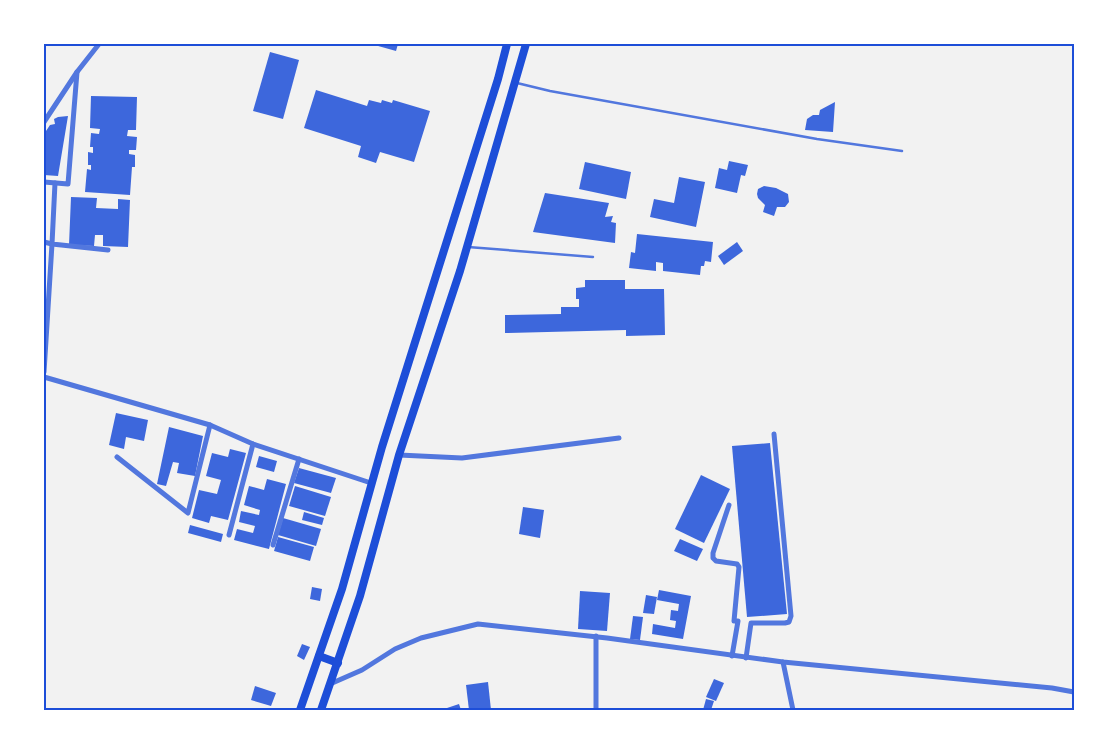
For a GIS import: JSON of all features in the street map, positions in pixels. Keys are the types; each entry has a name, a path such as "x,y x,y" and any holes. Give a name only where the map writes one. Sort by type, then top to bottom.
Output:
{"main road":[{"path":"300,710 342,589 371,483 498,79 507,44"},
{"path":"321,710 360,596 399,455 467,247 526,44"},
{"path":"319,656 338,663"}],"street":[{"path":"44,122 77,72 99,44"},
{"path":"44,182 68,184 77,72"},
{"path":"44,372 54,184"},
{"path":"44,242 108,250"},
{"path":"44,377 210,425 254,444 371,483"},
{"path":"117,457 188,513 210,425"},
{"path":"746,658 751,623 785,623 789,622 791,616 774,434"},
{"path":"399,455 462,458 619,438"},
{"path":"229,535 254,444"},
{"path":"273,545 299,459"},
{"path":"729,505 713,558 716,561 737,564 739,567 734,622 738,622 732,656"},
{"path":"330,684 362,670 395,648 422,638 478,624 596,636 746,658 1052,688 1074,692"},
{"path":"596,636 596,710"},
{"path":"783,662 793,710"}],"lane":[{"path":"515,82 550,91 798,136 902,151"},
{"path":"467,247 593,257"}],"building":[{"path":"371,44 398,44 396,51"},
{"path":"270,52 299,60 283,119 253,111"},
{"path":"316,90 367,106 369,100 381,103 382,100 392,103 393,100 430,111 414,162 380,152 376,163 358,157 361,146 304,128"},
{"path":"91,96 137,97 136,130 128,130 127,136 137,137 136,150 129,150 129,154 135,155 130,195 85,192 87,169 91,170 91,165 88,165 88,152 93,153 93,147 90,147 91,133 99,134 100,129 90,128"},
{"path":"835,102 833,132 805,130 807,119 813,115 819,115 820,110"},
{"path":"68,116 58,176 44,175 44,134 50,125 55,124 54,119"},
{"path":"729,161 748,165 745,176 741,175 737,193 715,188 719,168 727,170"},
{"path":"585,162 631,172 626,199 579,189"},
{"path":"679,177 705,182 696,227 650,217 654,199 674,203"},
{"path":"764,186 776,188 788,194 789,202 785,207 777,207 774,216 763,212 765,205 758,198 758,189"},
{"path":"545,193 609,203 605,217 613,216 611,222 616,223 615,243 533,232"},
{"path":"71,197 97,198 96,208 118,209 118,199 130,200 128,247 103,246 103,235 95,235 94,246 69,245"},
{"path":"637,234 713,242 711,262 705,261 704,266 701,266 700,275 663,271 663,263 656,262 656,271 629,268 631,252 635,253"},
{"path":"737,242 743,251 724,265 718,256"},
{"path":"585,280 625,280 625,289 664,289 665,335 626,336 626,330 505,333 505,315 561,314 561,307 579,307 579,299 576,299 576,288 585,287"},
{"path":"116,413 148,420 144,441 126,437 124,449 109,445"},
{"path":"169,427 203,436 195,476 177,473 179,463 173,462 166,486 157,484"},
{"path":"770,443 787,614 747,617 732,446"},
{"path":"230,449 246,453 228,520 211,516 209,523 192,518 199,490 217,494 221,480 206,476 212,453 228,457"},
{"path":"259,456 277,461 274,472 256,467"},
{"path":"299,468 336,478 331,493 294,483"},
{"path":"701,475 730,489 704,543 675,529"},
{"path":"267,479 286,484 269,549 234,540 237,529 253,533 255,526 239,522 241,511 259,515 260,510 244,505 249,486 264,490"},
{"path":"295,486 331,497 325,516 289,506"},
{"path":"523,507 544,510 540,538 519,534"},
{"path":"304,512 324,518 322,525 302,520"},
{"path":"283,518 321,529 316,546 278,535"},
{"path":"190,525 223,534 221,542 188,533"},
{"path":"278,537 314,547 310,561 274,551"},
{"path":"680,539 703,549 697,561 674,551"},
{"path":"312,587 322,589 320,601 310,599"},
{"path":"659,590 691,596 683,639 652,634 653,624 675,628 676,621 670,620 671,610 678,611 679,604 657,600"},
{"path":"580,591 610,593 607,631 578,629"},
{"path":"646,595 657,597 654,614 643,613"},
{"path":"633,616 643,617 640,640 630,639"},
{"path":"302,644 310,647 304,660 297,656"},
{"path":"714,679 724,683 716,701 706,697"},
{"path":"488,682 491,710 469,710 466,685"},
{"path":"255,686 276,693 271,706 251,700"},
{"path":"706,699 714,701 711,710 703,710"},
{"path":"459,704 461,710 441,710"}]}
